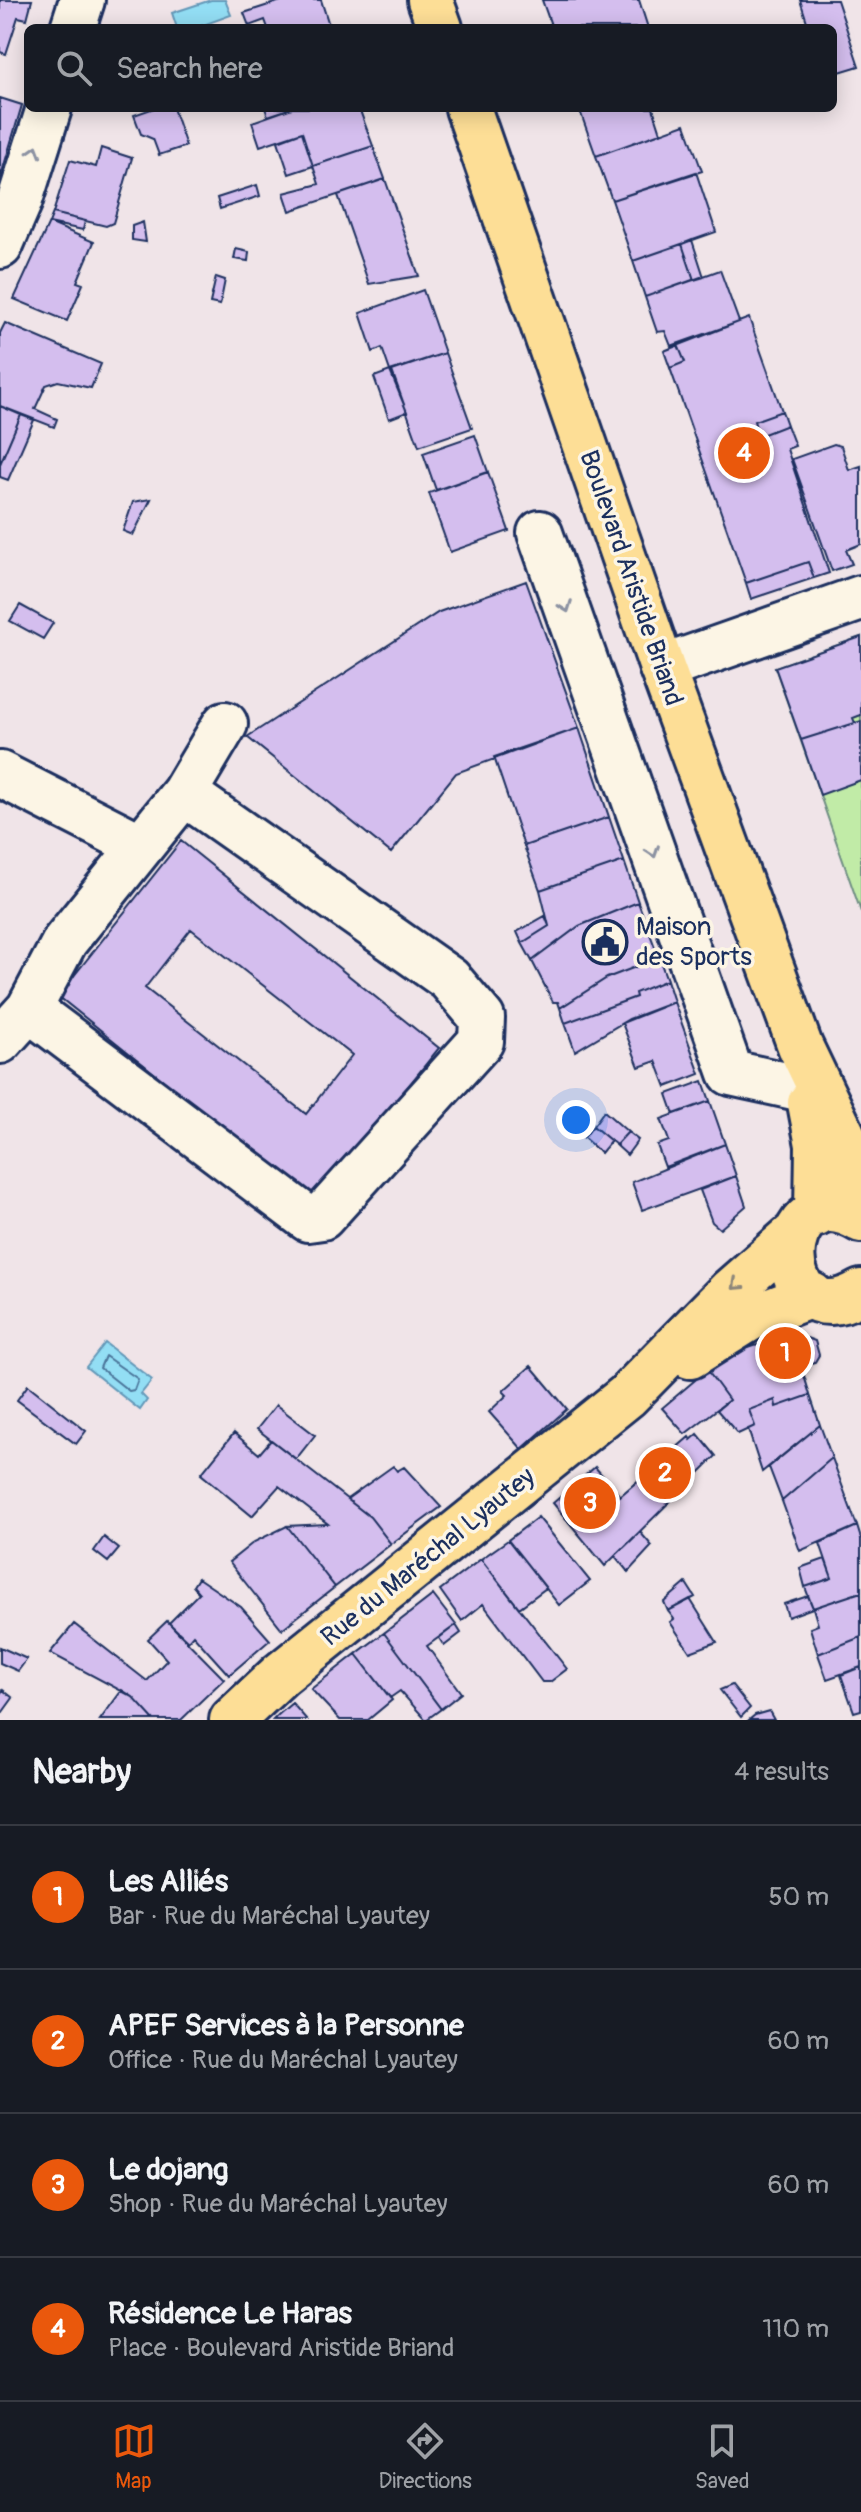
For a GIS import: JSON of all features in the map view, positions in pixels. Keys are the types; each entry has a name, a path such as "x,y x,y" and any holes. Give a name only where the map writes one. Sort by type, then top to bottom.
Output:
{"main road":[{"path":"430,0 439,24"},
{"name":"Boulevard Aristide Briand","path":"469,112 662,668 800,1046 844,1138 833,1222 790,1261 794,1275 842,1302"},
{"name":"Boulevard Aristide Briand","path":"800,1046 833,1222"},
{"name":"Rue du Maréchal Lyautey","path":"627,1396 731,1290 833,1222"},
{"name":"Rue du Maréchal Lyautey","path":"232,1720 280,1675 627,1396 749,1319 842,1302"}],"street":[{"path":"74,24 82,0"},
{"path":"0,246 20,200 48,112"},
{"path":"540,533 731,1073 808,1090"},
{"path":"662,668 861,598"},
{"path":"0,1041 29,1009 65,941 184,793 225,724"},
{"path":"0,774 141,846"},
{"path":"29,1009 308,1219 322,1217 481,1041 482,1018 449,979 184,793"}],"green space":[{"path":"861,637 861,912 775,667"}],"water":[{"path":"211,0 225,0 231,15 206,24 176,24 172,13"},
{"path":"105,1343 152,1380 141,1394 147,1400 140,1410 86,1367"}],"building":[{"path":"0,0 32,0 27,19 18,17 6,54 0,52"},
{"path":"284,0 321,0 329,24 266,24 265,20 248,24 244,13"},
{"path":"542,0 639,0 647,24 551,24"},
{"path":"800,0 837,0 859,66 837,73 837,24 808,24"},
{"path":"0,98 22,105 0,179"},
{"path":"174,112 186,146 159,155 153,139 141,134 134,115"},
{"path":"281,112 360,112 373,146 313,166 302,132 260,146 252,122"},
{"path":"580,112 654,112 661,133 596,156"},
{"path":"685,124 702,171 612,200 596,156"},
{"path":"302,132 313,166 289,174 278,141"},
{"path":"373,146 385,179 290,211 284,193 319,184 313,166"},
{"path":"101,148 132,158 113,223 106,226 53,213 70,160 96,167"},
{"path":"696,172 716,232 633,261 612,200"},
{"path":"385,179 419,276 369,284 338,195"},
{"path":"257,185 260,196 220,209 217,198"},
{"path":"53,213 85,221 83,230 49,223"},
{"path":"143,222 146,242 132,240 132,226"},
{"path":"49,223 94,242 77,282 83,284 67,321 14,299"},
{"path":"692,240 704,277 694,280 682,244"},
{"path":"682,244 694,280 645,297 633,261"},
{"path":"236,249 249,252 248,261 234,259"},
{"path":"720,270 739,322 671,346 665,331 657,332 645,297"},
{"path":"216,277 225,280 220,305 210,303"},
{"path":"423,290 445,353 390,371 382,348 373,352 360,313"},
{"path":"749,318 782,411 754,421 759,436 787,425 795,446 787,449 829,573 814,578 808,562 746,583 670,368 685,362 678,345"},
{"path":"5,323 101,364 91,388 58,381 46,385 35,409 57,419 54,427 0,406 0,333"},
{"path":"678,345 685,362 670,368 664,351"},
{"path":"445,353 472,428 419,446 392,371"},
{"path":"390,371 407,412 389,419 374,377"},
{"path":"0,406 21,415 0,464"},
{"path":"782,411 787,425 759,436 754,421"},
{"path":"21,415 34,420 8,480 0,477 0,464"},
{"path":"475,435 488,472 436,490 423,453"},
{"path":"834,444 841,446 849,470 861,466 861,544 846,550 852,564 832,571 792,459"},
{"path":"488,472 509,531 450,552 429,493"},
{"path":"151,499 133,535 123,531 133,502"},
{"path":"808,562 814,578 751,599 746,583"},
{"path":"526,581 579,728 456,773 391,853 247,737 439,612"},
{"path":"20,605 53,623 43,639 10,621"},
{"path":"861,637 861,715 853,718 855,723 801,740 775,667"},
{"path":"861,721 861,780 820,795 801,740"},
{"path":"579,728 609,817 524,846 494,757"},
{"path":"609,817 624,861 540,890 524,846"},
{"path":"181,841 439,1048 315,1202 58,996","holes":["191,929 352,1055 306,1114 145,988"]},
{"path":"624,861 638,902 579,926 532,961 522,943 549,926 540,890"},
{"name":"Maison des Sports","path":"638,902 659,958 607,978 560,1008 558,1002 553,1002 532,961 579,926"},
{"path":"545,916 549,926 522,943 517,932"},
{"path":"659,958 667,980 635,993 636,997 565,1023 560,1008 607,978"},
{"path":"667,980 674,1002 629,1019 575,1051 565,1023 636,997 635,993"},
{"path":"674,1002 700,1074 666,1087 656,1061 639,1067 622,1023"},
{"path":"703,1081 710,1101 674,1114 667,1094"},
{"path":"710,1101 725,1144 665,1167 657,1145 669,1141 661,1119"},
{"path":"604,1111 628,1132 616,1145 593,1126"},
{"path":"593,1126 611,1141 601,1153 584,1138"},
{"path":"628,1132 638,1140 627,1155 616,1145"},
{"path":"725,1144 736,1176 642,1210 632,1182"},
{"path":"736,1176 746,1206 720,1229 712,1222 700,1190"},
{"path":"790,1334 793,1343 807,1338 815,1341 819,1355 815,1362 801,1366 810,1395 776,1407 775,1400 749,1410 755,1426 738,1434 717,1410 729,1400 707,1370 722,1357"},
{"path":"531,1366 567,1409 522,1449 489,1412 507,1395 503,1391"},
{"path":"707,1370 729,1400 685,1434 662,1408"},
{"path":"28,1385 86,1431 76,1444 17,1400"},
{"path":"810,1395 820,1425 762,1472 748,1429 755,1426 749,1410 775,1400 776,1407"},
{"path":"276,1405 315,1435 296,1459 257,1429"},
{"path":"820,1425 832,1458 782,1501 769,1467"},
{"path":"234,1433 259,1454 271,1440 370,1517 391,1544 335,1587 287,1526 328,1524 279,1486 252,1516 201,1474"},
{"path":"698,1434 716,1456 605,1566 553,1503 595,1467 620,1496 689,1437 691,1440"},
{"path":"832,1458 857,1526 800,1551 782,1501"},
{"path":"393,1466 397,1471 404,1467 441,1507 391,1544 370,1517 347,1499"},
{"path":"538,1517 590,1581 559,1605 508,1540"},
{"path":"287,1526 335,1587 282,1629 229,1562 254,1542"},
{"path":"857,1526 861,1539 861,1592 813,1608 805,1587 832,1578 820,1543"},
{"path":"640,1532 652,1546 628,1572 615,1556"},
{"path":"104,1537 119,1549 108,1562 94,1551"},
{"path":"508,1540 546,1588 519,1608 481,1559"},
{"path":"481,1559 567,1669 550,1682 542,1682 483,1604 462,1621 440,1590"},
{"path":"825,1559 832,1578 805,1587 800,1568"},
{"path":"198,1578 241,1607 270,1640 229,1675 193,1635 188,1641 169,1623 199,1593 193,1586"},
{"path":"686,1583 695,1597 668,1611 664,1602"},
{"path":"861,1592 861,1637 818,1654 810,1628 818,1625 813,1608"},
{"path":"433,1595 456,1625 427,1646 461,1693 441,1709 384,1633"},
{"path":"808,1596 813,1608 788,1617 784,1604"},
{"path":"690,1599 717,1642 690,1652 670,1622 674,1619 668,1611"},
{"path":"167,1621 224,1679 181,1720 154,1720 133,1697 50,1653 74,1624 147,1681 167,1660 148,1639"},
{"path":"456,1625 461,1633 444,1646 439,1638"},
{"path":"384,1633 441,1709 426,1720 400,1691 390,1698 356,1654"},
{"path":"861,1637 861,1667 827,1679 818,1654"},
{"path":"0,1647 27,1659 18,1671 0,1663"},
{"path":"356,1654 392,1700 368,1720 340,1720 311,1689"},
{"path":"861,1667 861,1710 854,1712 841,1675"},
{"path":"732,1685 750,1708 741,1717 720,1690"},
{"path":"3,1690 13,1698 0,1716 0,1694"},
{"path":"122,1690 133,1697 154,1720 100,1720"},
{"path":"292,1703 307,1720 273,1720 278,1715"},
{"path":"769,1711 774,1720 749,1720 755,1715"}],"place":[{"name":"Résidence Le Haras","path":"744,453"},
{"name":"Maison des Sports","path":"605,942"},
{"name":"Les Alliés","path":"785,1353"},
{"name":"APEF Services à la Personne","path":"665,1473"},
{"name":"Le dojang","path":"590,1503"}]}
